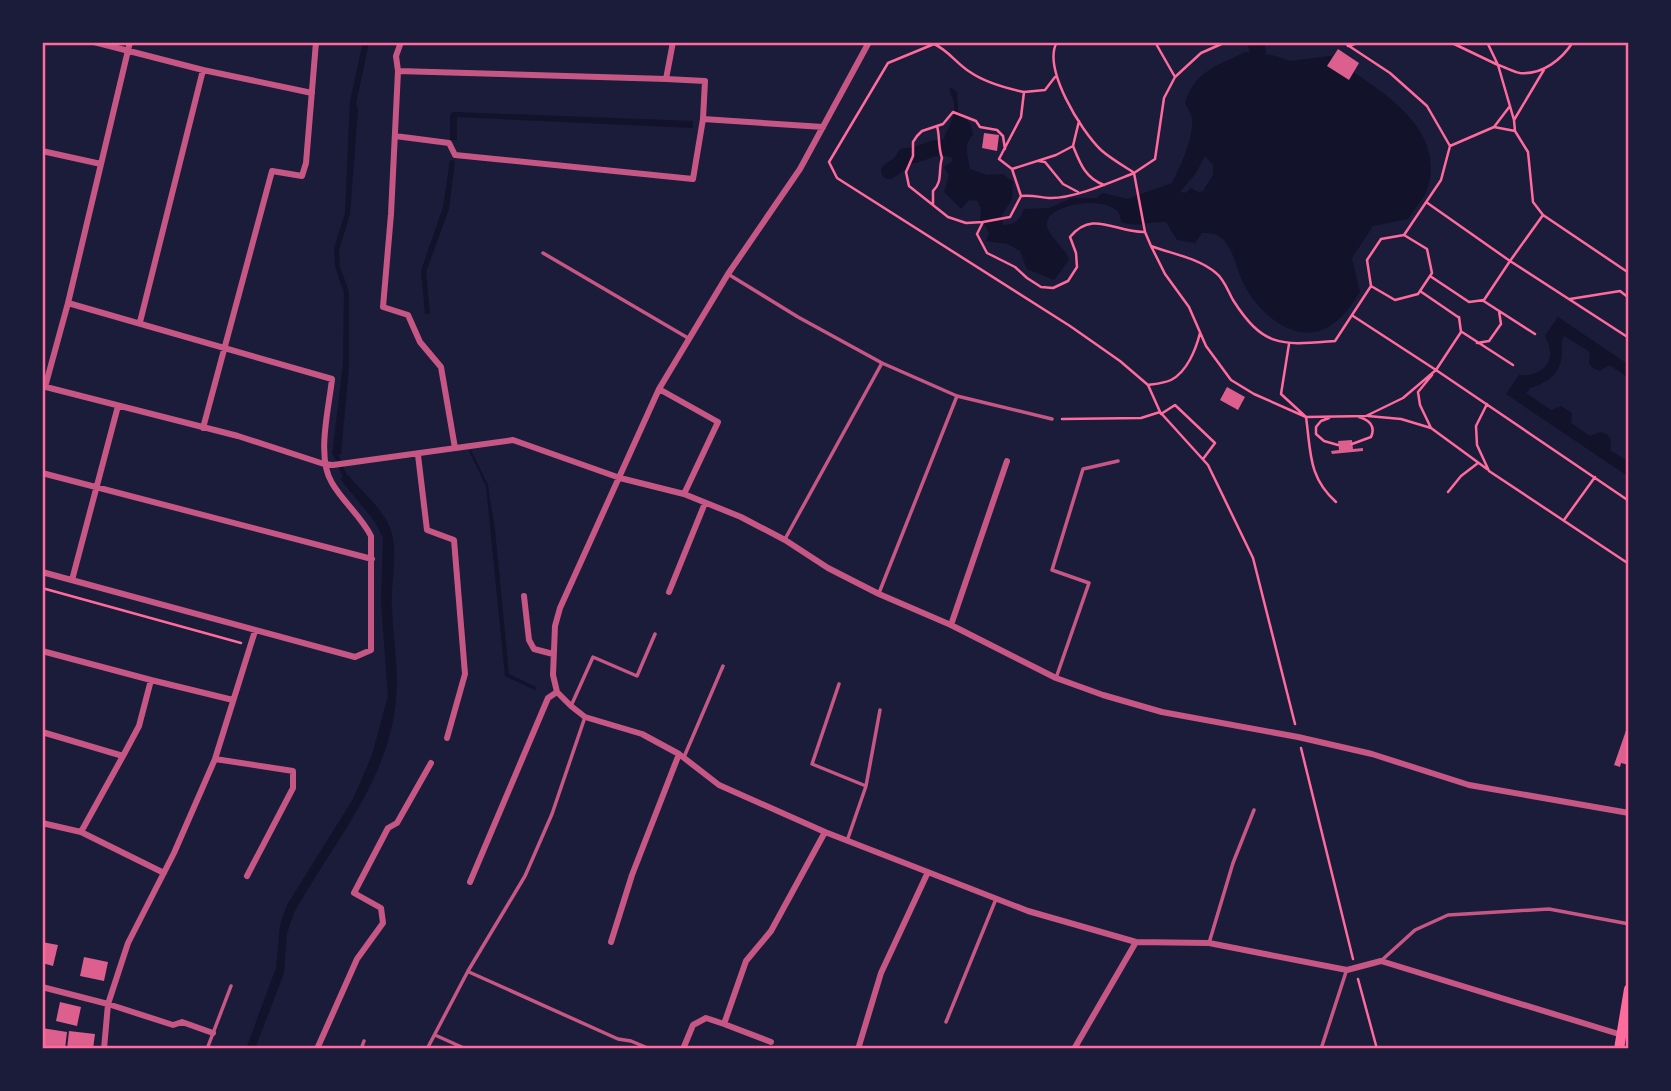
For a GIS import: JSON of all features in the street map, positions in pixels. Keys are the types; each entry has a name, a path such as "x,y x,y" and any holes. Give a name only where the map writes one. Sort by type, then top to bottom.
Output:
{"main road":[{"path":"1619,1049 1629,989"}],"street":[{"path":"94,42 204,70 312,93"},
{"path":"130,42 68,303 43,386 251,440 324,464 418,455 513,440 620,478 684,494 741,517 785,540 828,568 879,594 951,625 1056,678 1103,695 1162,712 1373,754 1469,785 1629,813"},
{"path":"204,428 272,171 302,176 306,163 316,42"},
{"path":"401,42 396,56 398,71 391,214 383,307 408,316 420,342 441,367 454,449"},
{"path":"666,79 673,42"},
{"path":"869,42 800,169 728,274 659,389 560,608 555,626 553,654 553,676 557,692 585,717 642,734 681,756 719,785 847,841 1028,911 1136,942 1209,943 1347,970 1381,961 1622,1035"},
{"path":"139,322 204,70"},
{"path":"395,136 449,143 455,155 693,179 703,119 705,81 398,71"},
{"path":"703,119 823,127"},
{"path":"42,151 101,164"},
{"path":"42,572 355,657 371,650 371,536 332,483 324,464 332,379 68,303"},
{"path":"659,389 719,422 684,494"},
{"path":"72,580 118,406"},
{"path":"418,455 427,530 454,540 465,674 447,738"},
{"path":"951,625 1007,461"},
{"path":"42,472 372,559"},
{"path":"669,592 705,503"},
{"path":"524,596 529,640 534,649 553,654"},
{"path":"104,1049 108,1004 128,943 164,873 215,759 255,631"},
{"path":"42,651 233,700"},
{"path":"81,832 139,726 151,680"},
{"path":"470,882 548,698 557,692"},
{"path":"42,732 123,755"},
{"path":"611,942 632,875 681,756"},
{"path":"215,759 293,771 293,788 247,876"},
{"path":"317,1049 357,959 383,923 381,908 354,893 388,828 397,824 431,763"},
{"path":"42,823 81,832 164,873"},
{"path":"724,1024 746,961 771,931 825,832"},
{"path":"859,1046 881,973 928,872"},
{"path":"1074,1049 1136,942"},
{"path":"42,987 173,1025 183,1022 213,1033"},
{"path":"683,1049 694,1025 706,1018 771,1042"}],"lane":[{"path":"543,253 688,338"},
{"path":"728,274 798,317 883,363 957,396 1052,419"},
{"path":"785,540 883,363"},
{"path":"879,594 957,396"},
{"path":"1056,678 1089,583 1052,570 1083,469 1118,461"},
{"path":"571,706 593,657 637,676 655,634"},
{"path":"681,756 723,666"},
{"path":"839,684 812,764 866,786"},
{"path":"847,841 866,786 880,710"},
{"path":"427,1049 468,971 525,876 552,814 585,717"},
{"path":"1209,943 1233,863 1254,810"},
{"path":"946,1022 996,899"},
{"path":"1381,961 1415,930 1448,915 1549,909 1629,924"},
{"path":"1321,1049 1347,970"},
{"path":"468,971 618,1039 650,1049"},
{"path":"207,1049 231,986"},
{"path":"435,1035 466,1049"},
{"path":"361,1049 364,1041"}],"path":[{"path":"928,42 943,48 970,73 995,85 1024,92 1045,90 1055,77"},
{"path":"1057,42 1053,49 1055,77 1079,120 1100,149 1134,173 1145,232 1151,246 1165,274 1189,307 1206,346 1231,380 1254,394 1306,417 1352,415 1401,419 1431,428 1489,471 1629,564"},
{"path":"1155,42 1175,77"},
{"path":"1021,196 1037,195 1049,198 1104,185 1134,173 1155,159 1164,98 1175,77 1201,53 1226,42"},
{"path":"1338,42 1390,73 1427,106 1450,146 1441,180 1405,235"},
{"path":"1345,44 1361,42"},
{"path":"1450,42 1521,73 1545,68 1564,56 1573,42"},
{"path":"1487,42 1498,65 1515,131 1528,152 1533,202 1543,215 1629,273"},
{"path":"934,44 888,63 829,162 837,178 1070,326 1120,361 1148,385 1160,413 1208,465 1253,558 1377,1049"},
{"path":"1514,120 1545,68"},
{"path":"1005,149 1003,135 997,130 980,127 976,121 953,112 943,124 922,131 913,142 913,156 906,172 909,186 948,217 966,223 1010,217 1021,196 1012,169 999,159 1005,149 1021,117 1024,92"},
{"path":"1450,146 1494,127 1510,106"},
{"path":"1079,120 1073,146 1082,169 1096,182 1104,185"},
{"path":"933,205 933,191 939,186 938,170 942,158 937,126"},
{"path":"1494,127 1515,131"},
{"path":"1012,169 1056,155 1073,146"},
{"path":"1035,160 1045,162 1063,184 1078,192"},
{"path":"1426,202 1510,261 1629,338"},
{"path":"1484,300 1543,215"},
{"path":"983,222 977,234 987,253 1015,267 1041,287 1053,288 1068,281 1077,267 1076,253 1070,237 1079,226 1095,222 1132,232 1145,232"},
{"path":"1151,246 1204,264 1219,275 1250,324 1276,342 1289,344 1335,341 1371,286 1367,260 1381,239 1405,235 1427,249 1432,273 1418,294 1395,300 1371,286"},
{"path":"1430,276 1469,302 1484,300 1535,334"},
{"path":"1420,291 1459,317 1461,332 1418,392 1420,405 1431,428"},
{"path":"1570,299 1620,291 1629,298"},
{"path":"1478,343 1489,341 1501,324 1499,309"},
{"path":"1353,316 1629,501"},
{"path":"1461,332 1513,365"},
{"path":"1148,385 1172,380 1186,365 1197,346 1200,333"},
{"path":"1289,344 1281,394 1306,417 1314,476 1336,502"},
{"path":"1366,416 1403,398 1436,370"},
{"path":"1488,404 1476,426 1477,445 1489,471"},
{"path":"1052,419 1140,418 1160,413 1175,405 1215,443 1203,459"},
{"path":"1352,415 1367,420 1373,426 1371,437 1352,444"},
{"path":"1334,416 1321,421 1316,427 1316,434 1324,441 1338,445"},
{"path":"1448,492 1461,476 1478,463"},
{"path":"1563,520 1595,477"},
{"path":"42,588 251,645"}],"shaded area":[{"path":"363,42 369,42 356,104 358,109 350,214 339,250 340,267 349,292 349,367 341,454 332,455 343,364 344,293 335,266 334,248 345,213 350,101"},
{"path":"1245,52 1272,55 1290,61 1330,56 1402,109 1426,144 1431,164 1428,187 1424,195 1408,219 1373,226 1352,258 1360,292 1341,317 1326,328 1302,332 1280,324 1269,316 1252,298 1227,244 1216,234 1202,233 1195,243 1177,240 1166,222 1127,224 1121,222 1118,212 1112,207 1103,204 1070,206 1053,213 1048,219 1048,229 1069,260 1054,280 1027,269 1020,251 1008,244 986,241 989,233 980,222 981,209 978,201 969,200 961,209 944,192 949,175 944,167 952,162 951,149 944,137 954,112 950,87 957,92 958,110 971,125 973,135 968,142 967,151 970,169 987,175 1003,174 1013,182 1012,199 1002,215 1003,225 1016,221 1024,209 1049,208 1072,198 1097,198 1102,193 1127,199 1172,183 1191,134 1192,118 1185,103 1189,92 1208,71","holes":["1205,156 1213,165 1213,175 1203,191 1198,192 1191,188 1185,193 1180,192 1196,173"]},
{"path":"453,112 693,121 693,128 457,117 457,140 450,140 450,115"},
{"path":"450,160 455,161 449,209 426,272 430,314 425,314 421,271 443,207"},
{"path":"1558,317 1629,365 1629,378 1609,365 1600,371 1593,368 1589,363 1590,352 1564,336 1557,371 1548,380 1530,388 1526,393 1551,410 1561,406 1572,413 1571,423 1590,436 1601,432 1607,434 1611,440 1610,450 1629,462 1629,477 1506,394 1519,375 1536,373 1547,365 1550,352 1545,336"},
{"path":"471,450 488,485 509,674 536,687 535,690 505,676 486,486 469,451"},
{"path":"348,475 385,518 394,543 392,600 397,688 391,728 383,757 357,811 294,913 287,933 284,973 255,1049 246,1049 276,968 280,925 287,905 353,799 372,755 388,696 381,603 383,538 375,522 340,479"}],"building":[{"path":"1338,49 1359,63 1349,80 1327,66"},
{"path":"984,133 999,135 997,151 982,148"},
{"path":"1227,387 1245,397 1238,410 1220,400"},
{"path":"1352,440 1353,449 1363,448 1363,451 1332,454 1331,451 1339,450 1338,441"},
{"path":"1629,722 1629,765 1621,763 1620,767 1614,765"},
{"path":"42,942 58,945 53,966 42,963"},
{"path":"84,957 108,962 104,981 80,976"},
{"path":"60,1002 81,1007 77,1026 56,1021"},
{"path":"42,1028 67,1032 65,1049 42,1047"},
{"path":"69,1031 95,1034 93,1049 67,1049"}],"waterway":[{"path":"1255,42 1258,52"},
{"path":"889,171 900,164 905,156 938,148 950,149"},
{"path":"337,450 336,455 347,481"}]}
